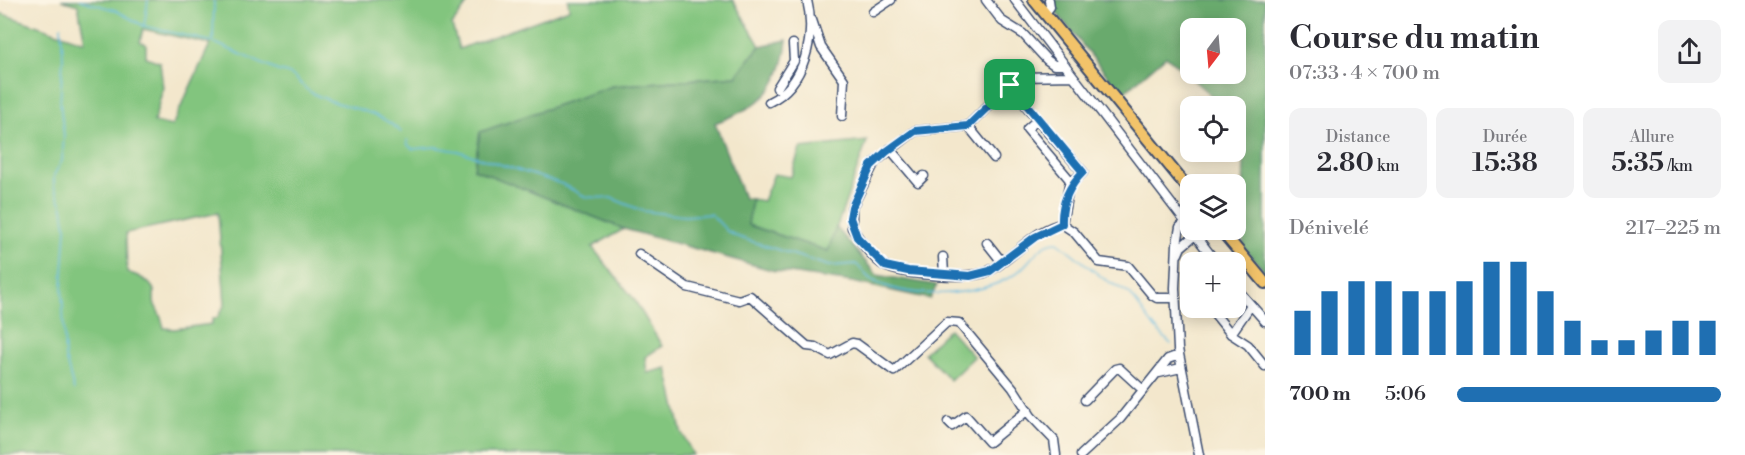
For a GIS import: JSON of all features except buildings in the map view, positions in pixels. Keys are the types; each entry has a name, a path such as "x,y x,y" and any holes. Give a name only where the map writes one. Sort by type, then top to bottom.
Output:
{"main road":[{"path":"1034,0 1180,179"},
{"path":"1229,240 1265,283"}],"street":[{"path":"807,0 821,47 844,80 842,116"},
{"path":"873,12 891,0"},
{"path":"986,0 1002,21 1023,34 1047,60 1054,65 1065,65"},
{"path":"1015,0 1180,216"},
{"path":"1045,13 1050,7 1049,0"},
{"path":"793,44 794,61 784,81 767,100 769,102 789,83 804,63 808,48 810,14"},
{"path":"1062,224 1046,230 980,275 944,274 885,266 852,228 852,207 871,166 915,131 968,126 1021,77 1073,76"},
{"path":"1010,85 1037,120 1083,172 1071,184 1062,215 1062,224"},
{"path":"1037,120 1027,129 1071,184"},
{"path":"968,126 994,158"},
{"path":"890,149 918,182 924,176"},
{"path":"1062,224 1074,232 1099,262 1128,266 1152,295 1176,298"},
{"path":"1180,229 1178,232 1176,298 1179,355 1199,455"},
{"path":"1178,254 1180,247 1189,240"},
{"path":"1199,240 1208,252"},
{"path":"987,243 1002,262"},
{"path":"639,255 687,287 738,300 746,297 754,298 770,316 807,346 815,347 830,356 852,344 857,344 894,370 947,322 959,323 1054,440 1056,455"},
{"path":"943,257 944,274"},
{"path":"1246,300 1265,321"},
{"path":"1231,334 1251,306"},
{"path":"1218,318 1231,334 1248,345 1265,366"},
{"path":"1081,455 1120,419 1168,359 1179,355"},
{"path":"1084,400 1115,369 1119,368 1143,390"},
{"path":"1159,373 1181,368"},
{"path":"948,422 952,426 966,416 989,442 1028,410"}],"green space":[{"path":"61,0 470,0 452,25 459,49 569,9 568,0 733,0 760,46 736,76 612,86 475,169 624,229 592,247 634,299 662,346 645,357 647,373 667,368 681,431 693,455 0,455 0,13 85,42 78,5","holes":["143,29 210,44 172,126 154,122 163,88 160,62 146,57 146,44 140,42","218,213 225,304 217,318 212,319 212,324 174,329 164,328 154,303 153,288 143,279 127,273 126,233"]},
{"path":"1046,0 1265,0 1265,272 1243,247 1243,240 1246,240 1246,174 1244,174 1244,162 1246,162 1246,96 1212,96 1198,84 1246,84 1246,18 1180,18 1180,68 1166,56 1122,94"},
{"path":"787,40 780,72 766,94 745,110 715,123 744,198 752,199 748,225 828,251 836,227 877,275 937,285 930,299 852,282 775,271 624,229 474,169 480,132 612,86 736,76 760,46"},
{"path":"867,141 828,252 747,225 752,199 763,201 774,174 791,177 800,148"},
{"path":"949,329 974,357 950,380 924,353"}],"waterway":[{"path":"80,0 115,10 144,26 213,42 285,72 312,93 369,113 401,132"},
{"path":"144,26 148,0"},
{"path":"213,41 214,0"},
{"path":"61,26 63,58 60,103 64,136 62,161 54,175 54,186 63,208 66,228 62,288 65,357 74,390"},
{"path":"407,140 408,145 413,149 435,147 458,151 562,184 586,197 611,198 643,211 685,216 711,214 727,231 738,237 829,266 856,264 872,280 905,291 962,292 997,283 1018,272 1045,245 1058,242 1104,279 1130,294 1155,328 1171,344"}],"route":[{"path":"1010,85 1037,120 1083,172 1071,184 1062,215 1062,224 1046,230 990,271 980,275 924,273 885,266 857,237 850,218 852,207 871,166 915,131 968,126 1010,85"}]}
